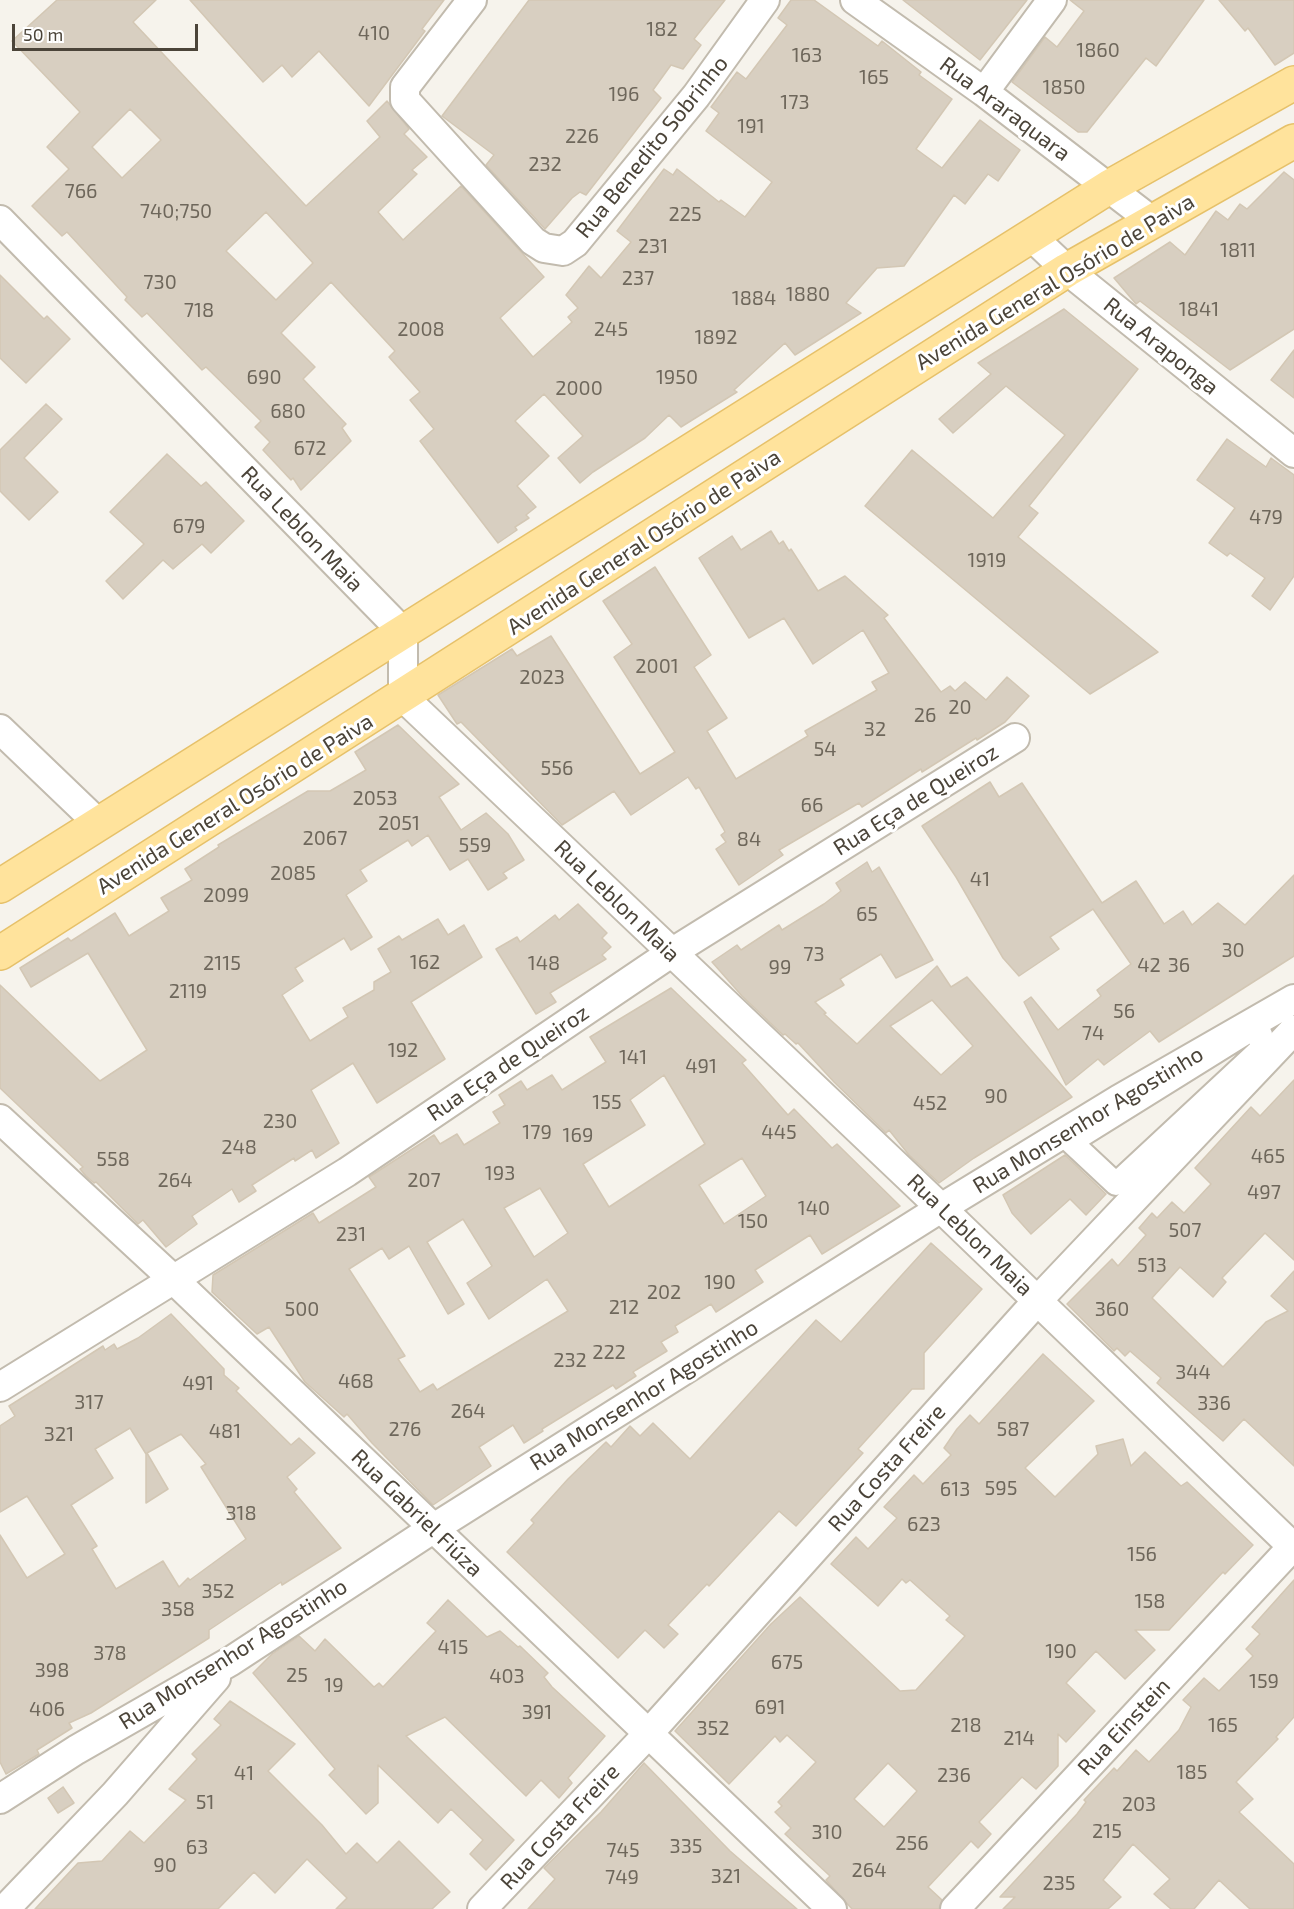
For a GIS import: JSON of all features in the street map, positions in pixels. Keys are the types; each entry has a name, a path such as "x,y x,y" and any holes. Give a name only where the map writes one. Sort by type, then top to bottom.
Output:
{"main road":[{"path":"0,886 1109,187 1294,83"},
{"name":"Avenida General Osório de Paiva","path":"0,953 1067,270 1294,141"},
{"path":"846,354 876,393"}],"street":[{"name":"Rua Benedito Sobrinho","path":"472,0 405,87 404,96 533,241 544,248 563,251 575,243 696,96 765,0"},
{"name":"Rua Araraquara","path":"855,0 984,92 1152,221"},
{"path":"984,92 1053,0"},
{"name":"Rua Leblon Maia","path":"0,220 403,632"},
{"name":"Rua Araponga","path":"1031,236 1067,270 1294,453"},
{"path":"403,632 403,697"},
{"name":"Rua Leblon Maia","path":"403,697 1294,1546"},
{"path":"0,729 98,823"},
{"name":"Rua Eça de Queiroz","path":"0,1386 347,1172 670,952 1015,738"},
{"name":"Rua Monsenhor Agostinho","path":"0,1799 76,1750 231,1661 434,1528 941,1208 1168,1070 1294,999"},
{"name":"Rua Costa Freire","path":"482,1909 649,1734 1038,1300 1294,1030"},
{"path":"1254,1032 1261,1035 1261,1049 1116,1184 1071,1142 1246,1034 1254,1032"},
{"name":"Rua Gabriel Fiúza","path":"0,1119 173,1279 832,1909"},
{"name":"Rua Einstein","path":"955,1909 1294,1546"},
{"path":"5,1909 115,1794 231,1661"}],"building":[{"path":"57,0 156,0 133,22 306,206 380,137 367,121 387,101 409,129 404,134 427,157 412,170 417,174 378,212 403,240 461,186 544,277 500,318 533,357 572,322 568,317 578,308 566,295 589,266 601,278 631,242 617,231 664,169 673,175 677,169 719,202 721,200 745,217 772,182 706,131 719,113 711,107 737,72 746,79 787,25 778,18 791,0 814,0 878,46 882,41 921,72 919,75 952,99 916,149 942,168 980,120 1020,150 998,181 988,174 965,204 954,195 904,266 877,268 846,303 861,313 795,355 785,343 734,390 737,392 681,427 669,415 645,438 580,483 558,458 583,436 544,394 515,421 549,456 517,486 536,507 526,515 529,518 515,527 517,530 498,543 420,441 434,429 410,400 420,392 389,357 395,351 331,282 281,333 315,367 303,379 346,424 342,428 351,441 301,490 293,478 291,480 263,450 270,442 255,427 261,421 206,367 202,370 147,313 142,317 125,300 127,297 67,232 62,236 32,206 69,169 47,147 80,112 12,41","holes":["130,109 161,140 122,178 92,147","266,212 313,263 276,300 226,251"]},
{"path":"190,0 444,0 422,29 425,31 369,106 319,51 292,77 282,65 263,82"},
{"path":"529,0 725,0 694,39 701,45 683,69 671,65 653,90 661,98 586,195 580,192 572,198 545,229 486,165 494,155 442,116"},
{"path":"903,0 1027,0 980,60"},
{"path":"1070,0 1204,0 1156,66 1146,58 1087,132 1078,132 1012,82 1045,37 1057,47 1084,11"},
{"path":"1219,0 1294,0 1294,53 1275,65 1248,28 1245,31"},
{"path":"1284,172 1294,180 1294,329 1230,370 1140,301 1136,304 1114,278 1170,242 1185,255 1216,211 1228,220 1240,204 1247,209"},
{"path":"0,275 44,319 47,316 70,339 26,383 0,358"},
{"path":"1064,309 1138,369 1029,506 1038,513 1018,537 1158,652 1090,694 865,506 912,450 993,518 1065,435 1006,386 953,433 939,419 991,374 978,363"},
{"path":"1294,350 1294,398 1271,380"},
{"path":"46,404 62,419 24,458 58,492 29,520 0,491 0,450"},
{"path":"1227,439 1266,467 1271,458 1294,475 1294,576 1270,610 1252,596 1265,578 1230,553 1227,556 1209,543 1235,508 1197,480"},
{"path":"167,454 201,486 206,482 244,521 211,553 202,544 173,569 163,560 123,599 106,581 144,544 110,512"},
{"path":"771,531 779,544 783,541 789,551 791,549 818,591 845,576 888,615 884,618 941,692 950,686 955,691 965,682 986,700 1007,677 1029,696 1005,722 922,772 921,769 862,807 859,803 779,850 783,855 739,885 716,849 726,842 721,835 725,832 699,787 696,789 688,777 631,815 614,791 562,825 461,722 457,724 438,695 512,649 517,656 551,636 640,774 675,752 614,657 632,644 603,601 655,567 711,655 694,667 727,718 707,731 736,779 808,736 805,731 877,690 872,682 889,673 863,630 813,664 784,618 749,638 699,558 732,536 741,550"},
{"path":"398,725 459,784 439,797 461,830 486,813 508,834 524,860 503,873 507,878 488,890 468,859 450,870 428,835 412,846 408,840 360,870 367,881 346,895 372,937 351,950 344,938 295,968 303,981 282,995 310,1041 348,1017 343,1008 374,990 374,982 391,972 378,949 399,936 402,940 438,919 448,935 464,925 482,957 411,1002 445,1059 377,1103 353,1063 311,1090 339,1143 316,1158 312,1150 295,1161 294,1158 252,1185 256,1191 239,1202 232,1189 192,1216 197,1224 166,1247 143,1220 138,1224 96,1182 94,1183 86,1176 80,1169 83,1167 0,1088 0,985 100,1081 147,1050 88,953 31,987 20,968 68,938 71,941 115,913 129,936 169,911 161,898 192,880 185,869 219,847 218,845 308,791 330,791 366,770 355,752"},
{"path":"990,782 999,797 1022,783 1102,903 1136,881 1164,924 1183,911 1192,925 1218,903 1245,925 1294,875 1294,956 1159,1042 1150,1031 1104,1065 1098,1059 1066,1085 1024,1002 1031,997 1058,1030 1101,996 1097,990 1131,964 1093,909 1050,937 1059,949 1019,976 1003,958 956,877 922,826"},
{"path":"867,862 872,872 879,867 933,960 896,978 881,954 840,979 844,985 815,1002 826,1013 824,1014 857,1044 937,966 951,987 967,977 1072,1097 974,1158 939,1183 909,1155 889,1130 886,1133 798,1043 796,1044 785,1034 783,1035 742,996 712,962 737,945 741,950 779,925 782,930 824,904 841,891 836,883","holes":["932,1000 973,1046 941,1075 890,1026"]},
{"path":"578,904 607,933 602,938 611,947 602,955 606,959 550,993 556,1002 536,1014 496,949 517,937 520,942 555,915 559,920"},
{"path":"671,988 746,1060 742,1063 788,1115 794,1109 832,1148 837,1144 900,1206 822,1254 810,1235 755,1270 763,1282 716,1312 711,1304 675,1326 678,1332 661,1342 667,1351 633,1372 636,1376 616,1389 613,1385 542,1429 543,1431 524,1443 513,1425 479,1447 491,1466 433,1505 347,1414 344,1417 305,1382 269,1327 257,1334 212,1292 213,1275 313,1213 319,1223 376,1187 369,1177 434,1135 440,1144 457,1134 464,1145 500,1123 493,1112 505,1105 499,1095 521,1081 527,1090 552,1075 562,1090 606,1062 590,1037","holes":["664,1075 705,1144 609,1207 583,1164 645,1125 630,1100","742,1158 766,1196 724,1224 699,1185","540,1188 568,1233 534,1257 504,1208","463,1219 492,1266 467,1283 489,1319 547,1279 568,1311 437,1390 433,1384 420,1392 398,1359 405,1356 349,1269 382,1248 389,1259 409,1246 448,1314 464,1304 427,1242"]},
{"path":"1294,1080 1294,1260 1265,1233 1222,1278 1226,1282 1213,1297 1180,1267 1152,1298 1223,1367 1266,1322 1288,1311 1271,1296 1294,1271 1294,1466 1244,1419 1223,1441 1157,1383 1161,1378 1130,1351 1125,1356 1117,1348 1114,1351 1067,1304 1112,1259 1118,1266 1146,1235 1139,1228 1152,1213 1157,1218 1172,1202 1184,1213 1211,1184 1195,1168 1251,1107 1260,1116"},
{"path":"1065,1155 1106,1194 1086,1215 1070,1199 1031,1234 1012,1213 1003,1195"},
{"path":"931,1243 982,1289 924,1353 924,1389 912,1389 858,1449 863,1453 796,1526 779,1511 709,1586 707,1584 668,1625 678,1634 664,1648 645,1630 618,1658 507,1552 534,1523 531,1520 568,1479 606,1442 611,1447 630,1426 640,1436 653,1423 690,1459 816,1320 841,1342"},
{"path":"171,1314 224,1369 224,1375 239,1388 236,1391 291,1445 299,1438 315,1453 287,1477 297,1489 294,1492 341,1548 282,1585 281,1582 209,1630 209,1638 91,1713 69,1723 72,1728 37,1750 39,1754 6,1774 0,1762 0,1535 27,1578 65,1554 27,1496 0,1512 0,1426 15,1416 9,1406 103,1346 105,1350 114,1344 117,1349 138,1338","holes":["130,1428 146,1454 146,1503 168,1489 147,1453 181,1434 206,1464 201,1467 246,1539 190,1580 188,1578 179,1587 163,1561 116,1589 92,1549 97,1546 71,1505 113,1478 95,1449"]},
{"path":"1043,1354 1094,1401 1025,1468 1055,1497 1098,1454 1096,1446 1123,1439 1131,1466 1145,1452 1181,1486 1187,1482 1253,1545 1225,1574 1223,1572 1169,1630 1135,1630 1155,1650 1125,1679 1096,1651 1066,1683 1095,1711 1066,1742 1058,1734 1058,1766 1036,1789 1022,1777 979,1822 991,1834 978,1848 971,1841 928,1887 942,1900 939,1909 852,1909 826,1880 830,1876 785,1834 791,1828 775,1812 782,1806 778,1802 816,1762 787,1735 780,1742 775,1736 729,1784 675,1731 771,1624 800,1597 900,1691 916,1690 965,1636 946,1620 950,1616 910,1580 906,1583 902,1579 878,1606 831,1564 856,1537 868,1549 897,1518 884,1507 914,1475 923,1484 951,1455 944,1448 970,1415 979,1424","holes":["888,1763 917,1791 884,1827 854,1799"]},
{"path":"1294,1580 1294,1717 1276,1737 1278,1739 1236,1782 1253,1799 1239,1812 1294,1864 1294,1909 1250,1909 1219,1880 1194,1909 1171,1909 1154,1894 1170,1879 1133,1844 1103,1880 1121,1897 1108,1909 1003,1909 1015,1897 1000,1897 1077,1814 1086,1802 1084,1800 1114,1768 1117,1771 1136,1750 1149,1762 1179,1730 1191,1707 1183,1700 1204,1678 1219,1691 1253,1656 1246,1649 1260,1634 1252,1627"},
{"path":"448,1600 487,1637 500,1631 518,1647 520,1646 548,1673 544,1677 552,1687 605,1736 568,1778 572,1783 559,1798 541,1780 526,1796 445,1717 406,1736 514,1840 486,1870 470,1854 483,1840 451,1809 438,1823 378,1765 378,1803 366,1814 329,1775 335,1769 253,1673 272,1654 299,1636 315,1651 325,1639 374,1687 379,1683 383,1687 436,1631 427,1623"},
{"path":"230,1701 295,1744 268,1771 322,1825 346,1854 357,1843 377,1863 399,1841 450,1892 432,1909 336,1909 347,1898 307,1859 275,1893 254,1872 218,1909 35,1909 78,1863 102,1861 130,1831 144,1843 186,1800 169,1789 197,1759 192,1754 221,1725 214,1719"},
{"path":"644,1763 730,1851 797,1909 528,1909 555,1879 544,1868 601,1812"},
{"path":"63,1787 74,1803 58,1813 48,1798"}]}
